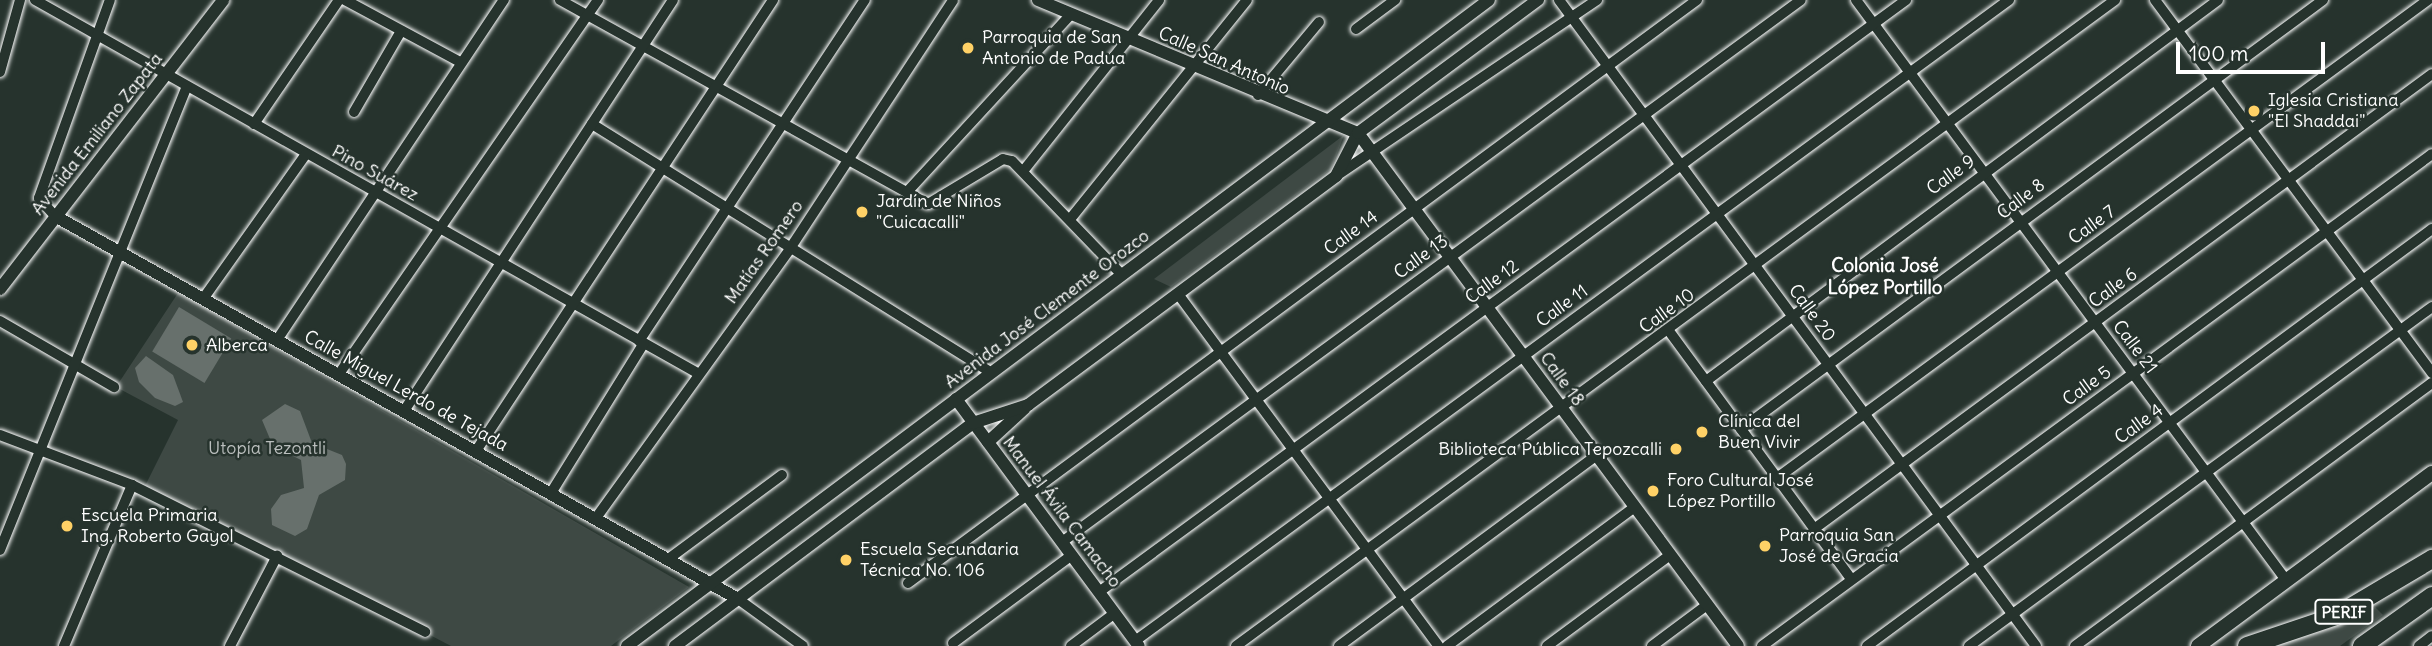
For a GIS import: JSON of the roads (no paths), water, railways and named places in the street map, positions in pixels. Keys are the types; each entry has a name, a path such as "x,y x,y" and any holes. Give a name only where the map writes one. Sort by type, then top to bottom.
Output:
{"highway":[{"name":"PERIF","path":"2246,646 2336,616 2432,559"},
{"name":"PERIF","path":"2362,646 2432,596"}],"main road":[{"path":"2198,646 2432,473"}],"street":[{"path":"0,72 20,0"},
{"name":"Pino Suárez","path":"35,0 699,374"},
{"path":"55,216 39,198 110,0"},
{"name":"Avenida Emiliano Zapata","path":"0,289 223,0"},
{"path":"254,124 339,0"},
{"path":"345,0 460,62"},
{"path":"277,340 460,62 504,0"},
{"path":"560,0 847,162 933,204 1003,159 1024,170 1122,275"},
{"path":"339,374 598,0"},
{"path":"404,411 673,0"},
{"path":"476,451 773,0"},
{"path":"551,493 723,209 865,0"},
{"name":"Matías Romero","path":"596,518 789,250 954,0"},
{"name":"Calle San Antonio","path":"1038,0 1324,124 1358,133"},
{"path":"1024,170 1159,0"},
{"path":"1071,218 1247,0"},
{"path":"1356,29 1395,0"},
{"name":"Avenida José Clemente Orozco","path":"627,646 1489,0"},
{"path":"1336,176 1358,133 1538,0"},
{"name":"Calle 20","path":"1559,0 2036,646"},
{"path":"988,442 1028,405 1336,176 1374,154 1597,0"},
{"name":"Calle 14","path":"908,583 1697,0"},
{"name":"Calle 13","path":"1062,542 1801,0"},
{"name":"Calle 21","path":"1856,0 2286,580"},
{"name":"Calle 12","path":"1099,592 1906,0"},
{"name":"Calle 11","path":"1137,643 2009,0"},
{"name":"Calle 10","path":"1237,646 1366,548 1669,331 2115,0"},
{"path":"2155,0 2432,373"},
{"name":"Calle 9","path":"1706,381 1791,314 2218,0"},
{"name":"Calle 8","path":"1741,429 2323,0"},
{"name":"Calle 7","path":"1777,478 2428,0"},
{"path":"907,192 1071,14"},
{"path":"1258,95 1319,22"},
{"path":"354,112 401,31"},
{"name":"Calle 6","path":"1814,529 2432,74"},
{"path":"0,550 43,450 74,364 187,86"},
{"path":"592,124 723,209 992,373"},
{"name":"Calle 18","path":"1358,133 1738,646"},
{"path":"203,299 306,154"},
{"name":"Calle 5","path":"1762,646 2432,154"},
{"name":"Calle Miguel Lerdo de Tejada","path":"55,216 738,599"},
{"name":"Calle 4","path":"1867,646 2432,229"},
{"path":"1178,294 1438,646"},
{"path":"1969,646 2432,307"},
{"path":"0,321 114,387"},
{"path":"1669,331 1851,579"},
{"path":"2075,646 2432,383"},
{"name":"Manuel Ávila Camacho","path":"956,399 1137,643"},
{"path":"676,646 974,423 1028,405"},
{"path":"0,435 132,485 425,632"},
{"path":"1339,646 1597,455"},
{"path":"667,560 782,475"},
{"path":"64,646 132,485"},
{"path":"1447,646 1635,507"},
{"path":"953,643 1072,555"},
{"path":"1547,646 1670,555"},
{"path":"230,646 281,558"},
{"path":"738,599 803,646"},
{"path":"1652,646 1707,605"},
{"path":"1071,646 1115,613"},
{"path":"2419,646 2432,636"}],"place":[{"name":"Parroquia de San Antonio de Padua","path":"968,48"},
{"name":"Iglesia Cristiana \"El Shaddai\"","path":"2254,111"},
{"name":"Jardín de Niños \"Cuicacalli\"","path":"862,212"},
{"name":"Alberca","path":"192,345"},
{"name":"Clínica del Buen Vivir","path":"1702,432"},
{"name":"Biblioteca Pública Tepozcalli","path":"1676,449"},
{"name":"Foro Cultural José López Portillo","path":"1653,491"},
{"name":"Escuela Primaria Ing. Roberto Gayol","path":"67,526"},
{"name":"Parroquia San José de Gracia","path":"1765,546"},
{"name":"Escuela Secundaria Técnica No. 106","path":"846,560"}],"district":[{"name":"Colonia José López Portillo","path":"1885,277"}],"park label":[{"name":"Utopía Tezontli","path":"267,448"}]}
